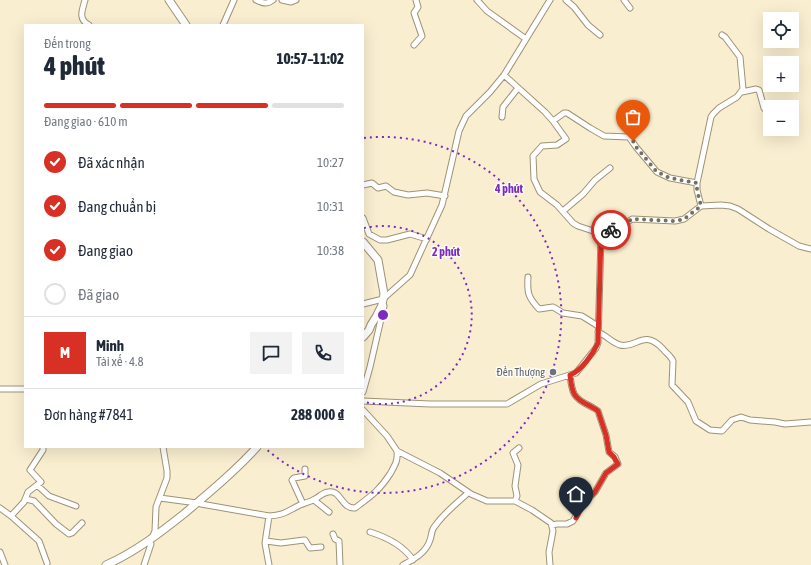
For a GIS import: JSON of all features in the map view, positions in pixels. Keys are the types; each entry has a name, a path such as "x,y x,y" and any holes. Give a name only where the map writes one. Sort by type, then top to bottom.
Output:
{"highway":[{"path":"164,0 180,24"},
{"path":"169,0 185,24"},
{"path":"364,243 378,260 383,288 382,305 369,330 364,336"},
{"path":"364,250 374,262 378,264"},
{"path":"364,331 371,325"},
{"path":"199,503 256,448"},
{"path":"106,565 115,563 151,541 236,474 260,448"}],"street":[{"path":"84,0 81,15 82,19 89,24"},
{"path":"223,24 234,0"},
{"path":"256,0 264,4 268,4 273,0"},
{"path":"282,0 291,2 296,0"},
{"path":"414,45 422,36 414,13 418,7 416,0"},
{"path":"477,0 487,10 526,39"},
{"path":"364,304 383,299 410,275 445,196 459,131 463,121 504,75 550,0"},
{"path":"566,0 574,7 588,25 600,35"},
{"path":"624,0 630,8"},
{"path":"722,35 726,36 740,57 742,65 742,92"},
{"path":"504,75 533,100 553,121 566,139 557,145 542,146 535,153 532,160 533,174 535,184 540,192 578,226 602,234 622,226 632,219 675,221 680,220 701,206 721,205 738,209 789,241 811,250"},
{"path":"502,117 503,107 518,88"},
{"path":"701,206 697,183 712,114 742,92 756,89 759,90 763,104"},
{"path":"553,121 564,113 567,113 604,136 629,137 657,172 670,178 697,183"},
{"path":"563,211 583,194 595,180 610,168"},
{"path":"364,185 372,183 378,188 386,186 394,192 408,195 427,194 445,196"},
{"path":"364,221 369,234 380,240 387,240 410,234 427,239"},
{"path":"364,401 430,404 508,404 541,384 576,373 596,348 602,234"},
{"path":"528,277 527,289 529,295 539,309 553,307 563,313 582,316 598,326"},
{"path":"364,388 384,306 383,299"},
{"path":"598,332 620,345 643,340 654,341 658,344 673,361 672,385 688,402 696,421 710,430 722,431 732,420 741,417 750,420 785,424 811,422"},
{"path":"552,525 566,524 573,521 584,503 595,492 606,473 618,464 609,452 606,435 598,411 580,401 574,395 570,375"},
{"path":"0,389 24,389"},
{"path":"364,411 387,436 397,451 440,473 468,493 487,500 515,502 532,510 552,525 553,531 549,552 550,565"},
{"path":"11,516 26,499 28,492 37,486 41,481 31,472 30,468 43,448"},
{"path":"144,565 154,531 155,511 167,478 163,448"},
{"path":"515,502 517,496 515,486 518,465 513,453 519,448"},
{"path":"160,498 199,503 269,516 288,513 326,492 334,492 345,505 355,508 374,494 383,485 397,463 397,451"},
{"path":"303,504 292,480 294,478 304,476 305,469"},
{"path":"37,486 53,498 63,500 76,506"},
{"path":"404,565 413,560 427,547 431,539 433,528 439,520 468,493"},
{"path":"26,499 34,500 56,524 69,534 82,523"},
{"path":"314,500 329,512"},
{"path":"1,510 11,516 38,541 47,563"},
{"path":"268,565 265,546 269,516"},
{"path":"370,532 380,535 404,548 413,560"},
{"path":"333,534 335,539 339,541 340,565"},
{"path":"266,541 281,543 305,540 310,548 321,547"},
{"path":"0,552 4,565"}],"way so far":[{"path":"611,230 626,224 632,219 675,221 684,219 701,206 697,183 670,178 657,172 636,147 633,141"}],"place":[{"name":"Đền Thượng","path":"553,372"}],"route":[{"path":"576,518 584,503 595,492 608,470 618,464 616,459 609,452 606,435 598,411 576,398 572,392 570,375 576,373 581,368 598,343 601,237 602,234 611,230"}]}
